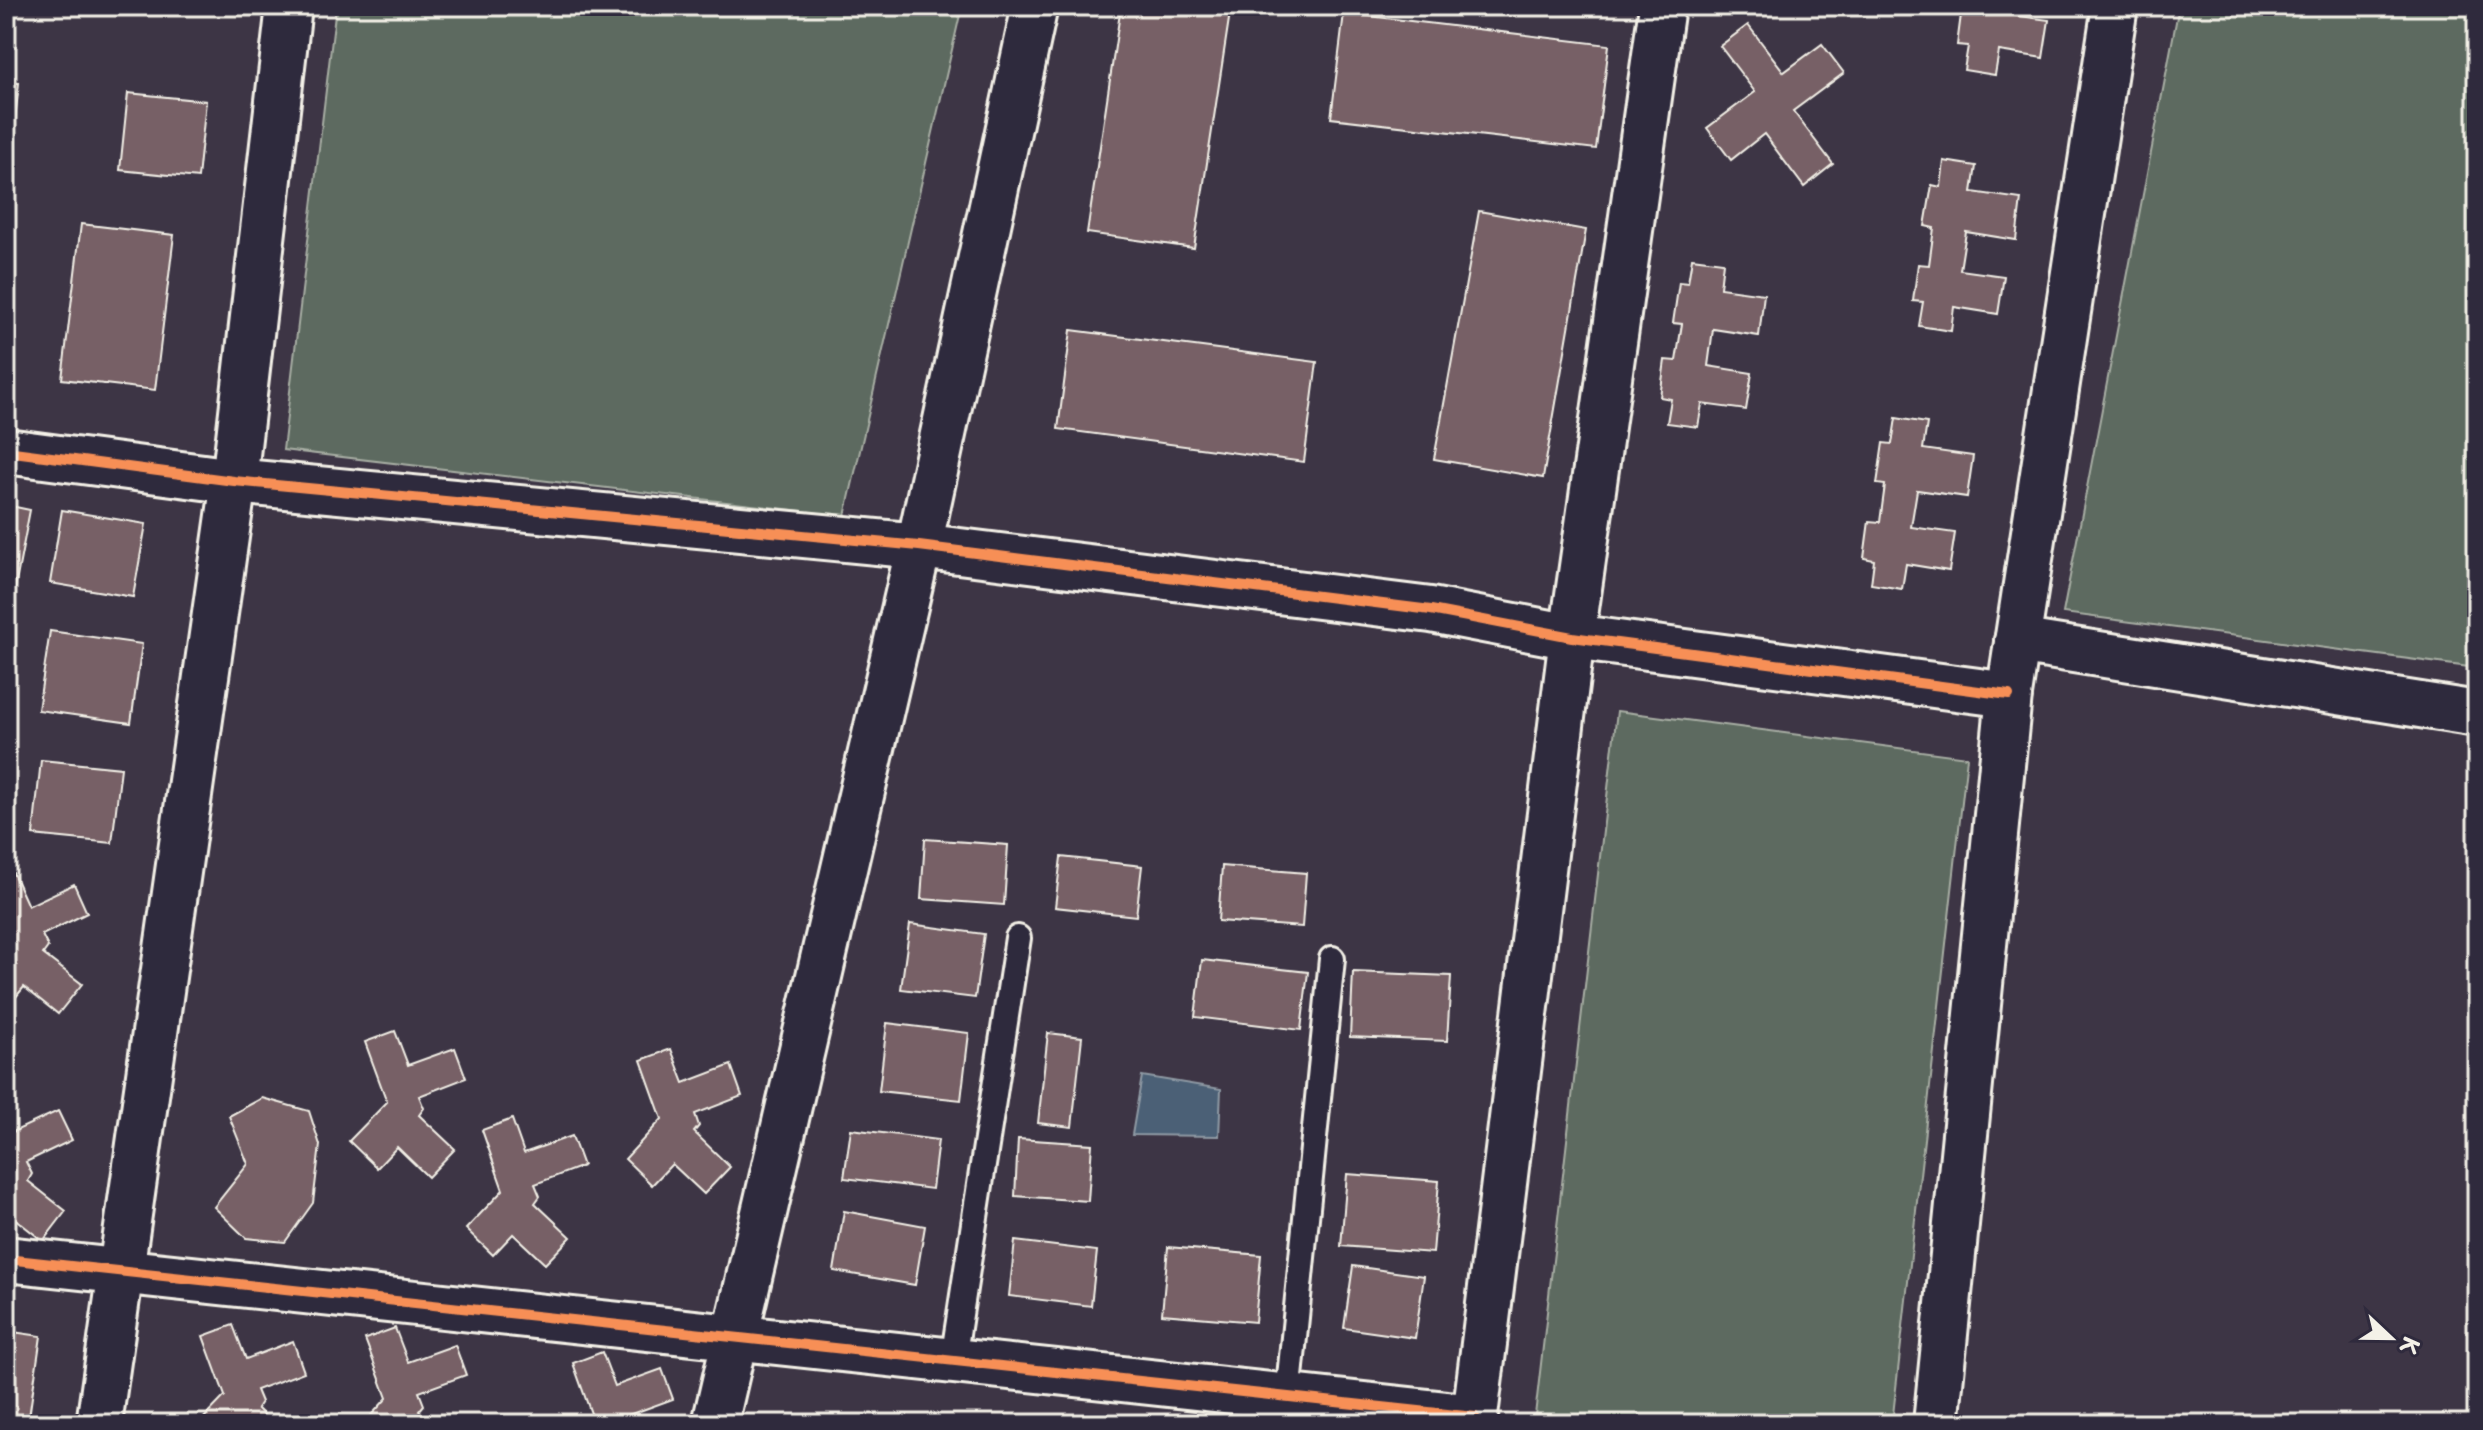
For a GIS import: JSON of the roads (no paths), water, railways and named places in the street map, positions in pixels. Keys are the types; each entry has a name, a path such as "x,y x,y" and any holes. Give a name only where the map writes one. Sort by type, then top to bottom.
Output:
{"street":[{"path":"99,1424 234,481 289,6"},
{"path":"715,1424 919,546 1035,6"},
{"path":"6,1259 953,1360 1475,1420 1572,637 1662,6"},
{"path":"1936,1424 2009,695 2115,6"},
{"path":"6,451 234,481 919,546 1431,610 1572,637 2009,695"},
{"path":"2017,641 2477,714"}],"lane":[{"path":"953,1360 1018,938"},
{"path":"1288,1397 1332,959"}],"water":[{"path":"1142,1076 1221,1089 1219,1136 1132,1135"}]}
